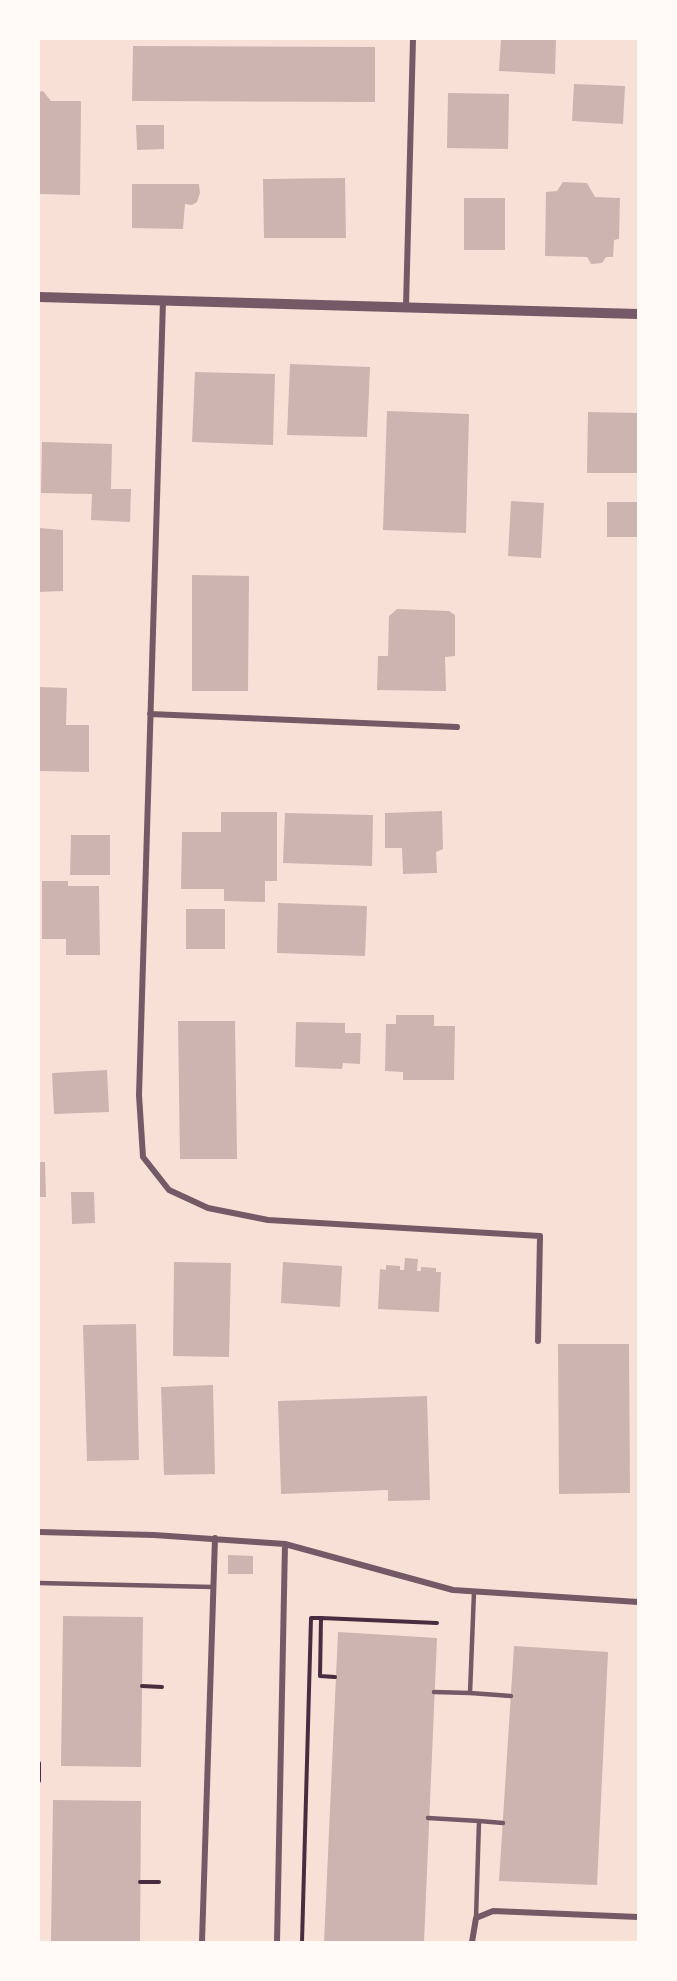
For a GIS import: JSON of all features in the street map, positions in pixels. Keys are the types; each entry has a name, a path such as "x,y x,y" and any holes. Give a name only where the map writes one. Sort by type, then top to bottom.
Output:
{"street":[{"path":"406,306 413,39"},
{"path":"39,297 638,314"},
{"path":"163,301 139,1095 143,1157 169,1190 208,1208 268,1220 540,1236 538,1341"},
{"path":"150,714 457,727"},
{"path":"39,1532 215,1538 285,1544 453,1590 638,1602"},
{"path":"202,1942 215,1538"},
{"path":"277,1942 285,1544"},
{"path":"471,1942 476,1918 493,1911 638,1917"}],"lane":[{"path":"39,1583 213,1587"},
{"path":"470,1693 474,1592"},
{"path":"434,1692 511,1696"},
{"path":"428,1818 503,1822"},
{"path":"476,1918 479,1821"}],"path":[{"path":"302,1942 311,1618 437,1623"},
{"path":"321,1618 320,1676 336,1677"},
{"path":"142,1686 162,1687"},
{"path":"39,1763 39,1781"},
{"path":"140,1882 159,1882"}],"building":[{"path":"501,39 556,39 555,74 499,71"},
{"path":"133,46 375,47 375,102 132,101"},
{"path":"574,84 625,86 623,124 572,121"},
{"path":"43,91 51,101 81,101 80,195 39,194 39,92"},
{"path":"448,93 509,94 508,149 447,148"},
{"path":"136,125 164,125 164,149 137,150"},
{"path":"345,178 346,238 264,238 263,179"},
{"path":"563,182 587,183 595,197 620,198 619,239 614,240 613,257 606,257 602,263 591,264 587,257 545,256 546,192 557,191"},
{"path":"132,184 199,184 200,193 197,202 192,205 185,204 183,229 132,228"},
{"path":"464,198 505,198 505,250 464,250"},
{"path":"290,364 370,367 367,437 287,435"},
{"path":"195,372 275,374 273,445 192,442"},
{"path":"387,411 469,414 466,533 383,530"},
{"path":"588,412 638,413 638,473 587,473"},
{"path":"42,442 112,444 111,489 131,489 130,522 91,520 92,494 41,493"},
{"path":"511,501 544,503 541,558 508,556"},
{"path":"607,502 638,502 638,537 607,537"},
{"path":"39,528 63,530 63,591 39,592"},
{"path":"192,575 249,576 248,691 192,691"},
{"path":"397,609 449,611 455,615 455,656 445,657 446,691 377,690 378,656 388,656 389,616"},
{"path":"39,687 67,688 66,725 89,725 89,772 39,771"},
{"path":"442,811 443,849 436,852 437,873 403,874 402,848 385,848 385,813"},
{"path":"221,812 277,812 277,881 265,881 265,902 224,901 224,889 181,889 182,832 221,832"},
{"path":"285,813 373,815 372,866 283,863"},
{"path":"71,835 110,835 110,875 70,875"},
{"path":"42,881 68,881 68,886 99,886 100,955 66,955 66,939 42,939"},
{"path":"278,903 367,906 365,956 277,953"},
{"path":"186,909 225,909 225,949 186,949"},
{"path":"396,1015 434,1015 434,1026 455,1026 454,1080 403,1080 403,1072 385,1071 386,1024 396,1024"},
{"path":"178,1021 235,1021 237,1159 180,1159"},
{"path":"296,1022 345,1023 345,1033 361,1033 360,1064 343,1063 342,1069 295,1067"},
{"path":"107,1070 109,1112 54,1114 52,1073"},
{"path":"39,1162 45,1162 46,1197 39,1197"},
{"path":"71,1192 94,1192 95,1223 72,1224"},
{"path":"405,1258 418,1259 417,1271 421,1271 421,1267 436,1268 436,1272 441,1272 439,1312 378,1309 380,1269 386,1270 386,1265 400,1266 400,1270 404,1270"},
{"path":"174,1262 231,1263 229,1357 173,1356"},
{"path":"283,1262 342,1266 340,1307 281,1303"},
{"path":"136,1324 139,1460 87,1461 83,1325"},
{"path":"558,1344 629,1344 630,1493 559,1494"},
{"path":"213,1385 215,1474 164,1475 161,1387"},
{"path":"427,1396 430,1500 388,1501 388,1490 281,1494 278,1401"},
{"path":"228,1555 253,1556 253,1574 228,1574"},
{"path":"63,1616 143,1617 141,1767 61,1766"},
{"path":"338,1632 437,1638 424,1942 324,1942"},
{"path":"514,1646 608,1652 597,1885 499,1881"},
{"path":"53,1800 141,1801 140,1942 51,1942"}]}
